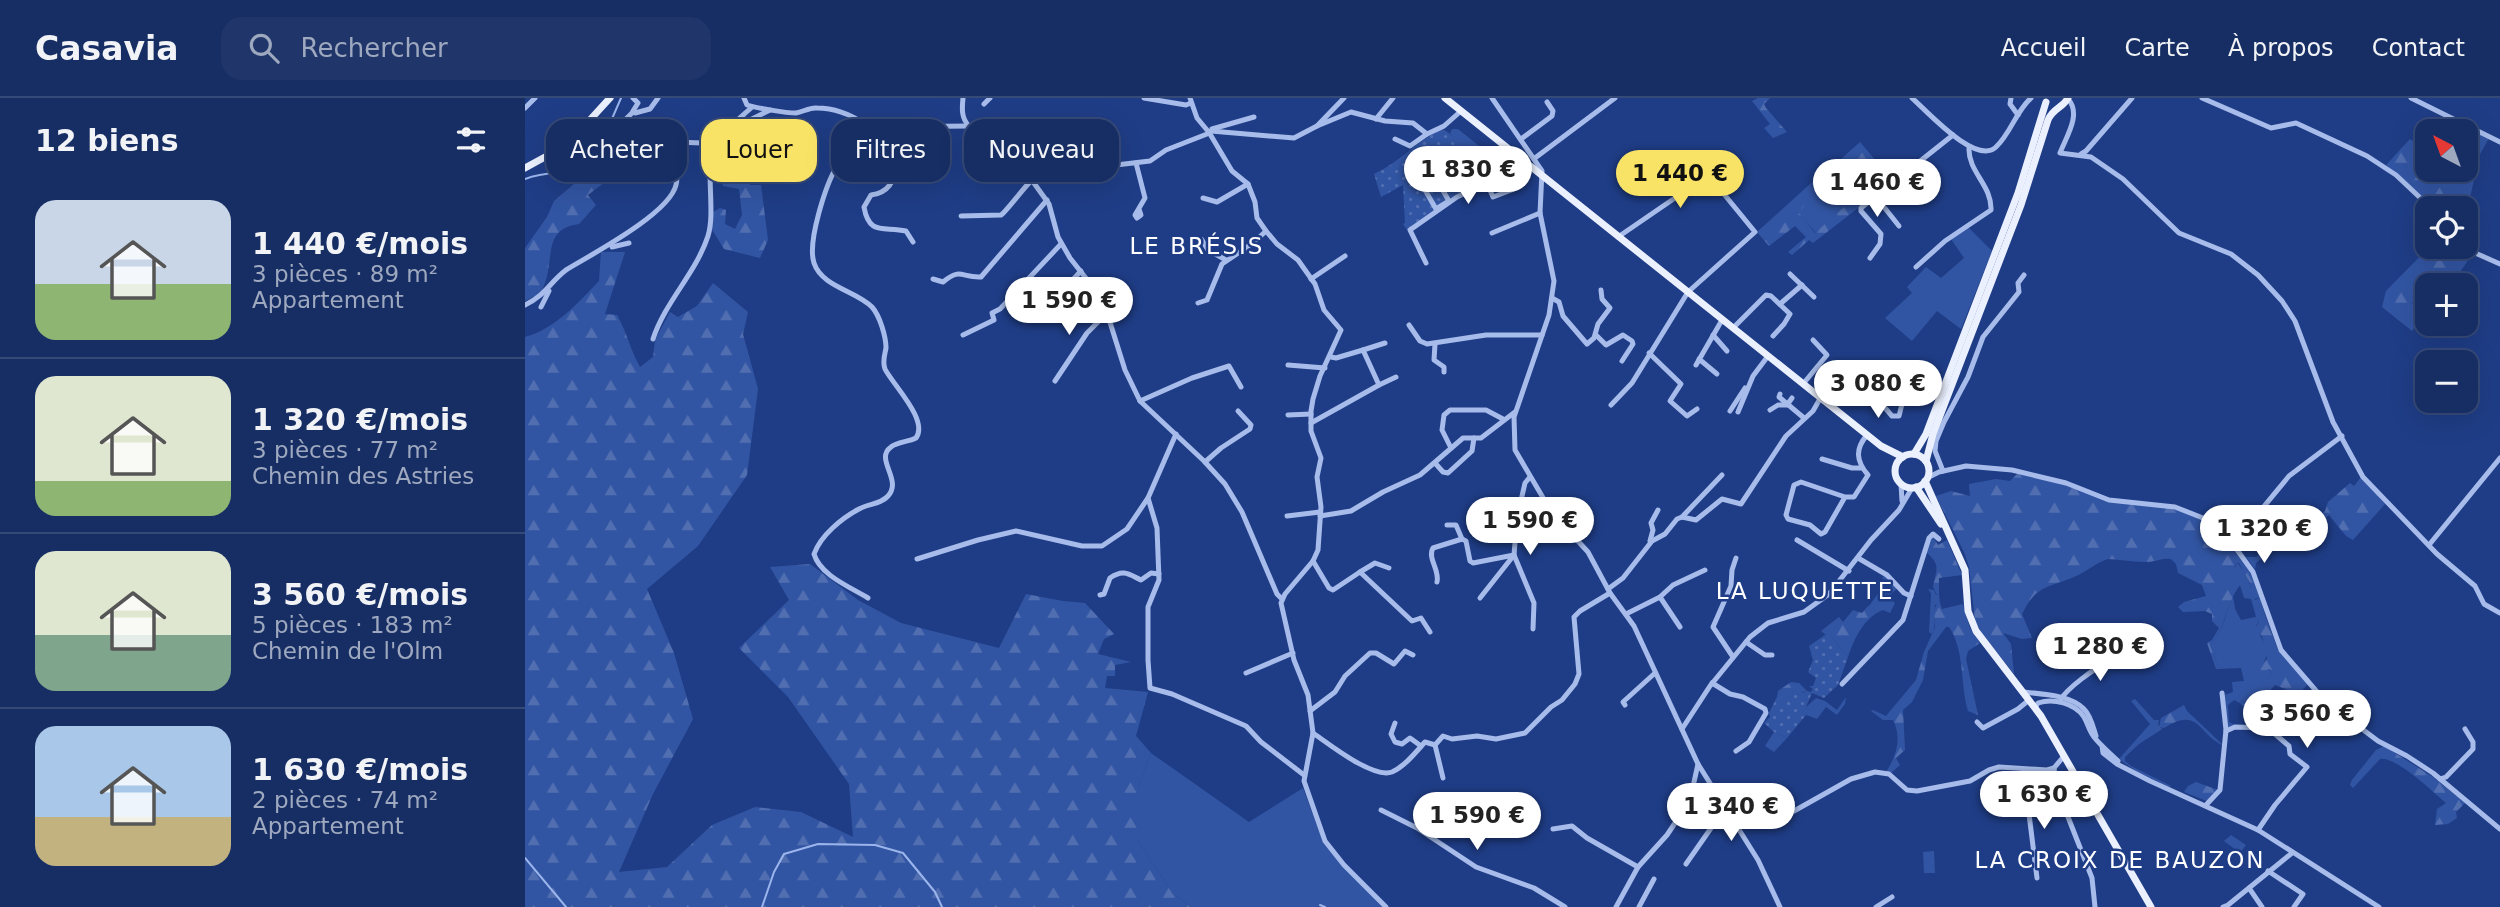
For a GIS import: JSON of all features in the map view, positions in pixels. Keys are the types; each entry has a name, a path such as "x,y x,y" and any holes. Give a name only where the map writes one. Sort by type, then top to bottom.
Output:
{"main road":[{"path":"525,168 567,145 610,98"},
{"path":"1445,98 1881,446 1902,457 1914,454 1926,461"},
{"path":"2068,99 2048,120 2028,184 1933,434 1926,461 1927,476 1965,570 1968,611 1976,631 2035,708 2151,907"},
{"path":"1914,454 1926,434 2018,193 2045,100 2059,107"},
{"path":"1881,446 1896,466"},
{"path":"1902,457 1896,466 1896,476 1901,484 1914,487 1950,537"},
{"path":"1914,487 1927,476"}],"street":[{"path":"525,108 535,98"},
{"path":"627,119 638,103 633,98"},
{"path":"633,113 650,109 658,98"},
{"path":"744,98 747,105 752,107 796,113 815,107 827,110 836,108 855,119"},
{"path":"963,98 964,119"},
{"path":"984,104 990,98"},
{"path":"1144,98 1186,105 1191,100 1197,118 1209,132 1232,171 1248,184 1255,202 1257,218 1277,244 1298,260 1311,279 1324,310 1341,330 1313,398 1311,414 1311,430 1321,458 1317,477 1320,514 1318,550 1313,561 1282,599"},
{"path":"1317,127 1344,98"},
{"path":"1376,119 1393,98"},
{"path":"1492,98 1535,158 1543,177 1540,213 1553,273 1552,298 1542,335 1515,412 1515,450 1552,513 1588,552 1609,591 1626,614 1698,764 1758,860 1780,907"},
{"path":"1535,158 1615,98"},
{"path":"1912,98 1969,148 1986,151 1993,149 2031,98"},
{"path":"2011,98 2018,115"},
{"path":"2081,154 2087,151 2132,98"},
{"path":"2202,98 2271,128 2296,123 2358,151 2396,175 2418,196"},
{"path":"2411,98 2500,142"},
{"path":"2068,99 2074,107 2074,116 2060,153 2091,157 2123,179 2179,233 2236,257 2258,275 2282,301 2295,321 2333,422 2363,477 2429,545 2475,586 2484,604 2500,613"},
{"path":"1521,139 1552,116 1553,111 1546,102"},
{"path":"2013,107 2023,106"},
{"path":"739,119 752,107"},
{"path":"2059,107 2073,111"},
{"path":"752,119 771,109"},
{"path":"1395,139 1410,146 1444,126 1461,111"},
{"path":"1209,132 1294,138 1351,112 1376,119 1413,123 1427,134"},
{"path":"1119,165 1150,161 1166,150 1254,117"},
{"path":"1870,258 1880,244 1881,234 1861,208 1953,135"},
{"path":"541,307 550,288 566,270 627,235 672,194 677,178 675,142 701,144"},
{"path":"1505,147 1476,164 1476,168 1486,181 1490,198 1514,189"},
{"path":"1916,267 1955,234 1991,210 1988,190 1971,162 1969,148"},
{"path":"1136,163 1145,198 1139,209"},
{"path":"1618,237 1726,163 1737,163"},
{"path":"1429,167 1449,201 1436,209 1417,176 1419,174 1429,167"},
{"path":"831,181 813,233 811,249 818,270 830,281 865,302 876,313 886,344 884,365 916,416 919,428 916,438 891,446 886,451 884,457 894,484 891,493 876,504 861,508 837,526 822,538 814,554 821,567 868,598"},
{"path":"1426,263 1410,230 1457,197 1485,184 1486,181"},
{"path":"653,339 670,302 687,280 708,235 712,182"},
{"path":"893,182 881,195 871,195 864,206 866,218 879,229 906,231 913,242"},
{"path":"961,215 1001,215 1030,182"},
{"path":"1034,182 1047,200 1055,223 1054,230 1061,244 1095,290 1107,313 1125,370 1140,401 1205,462 1225,484 1242,512 1277,594 1282,599 1293,653 1308,695 1313,733 1304,781 1325,841 1344,865 1386,907"},
{"path":"1203,198 1217,202 1248,184"},
{"path":"1611,405 1632,383 1688,292 1755,232 1719,188"},
{"path":"1876,197 1899,226"},
{"path":"933,279 943,282 959,272 981,277 1047,200"},
{"path":"1492,233 1540,213"},
{"path":"1198,303 1207,300 1222,264 1254,243 1266,231"},
{"path":"1202,240 1208,250 1226,260"},
{"path":"608,246 629,243"},
{"path":"963,335 994,320 992,313 1000,309 1061,244"},
{"path":"2478,254 2500,264"},
{"path":"1311,279 1345,256"},
{"path":"1048,313 1081,271"},
{"path":"1790,274 1814,297"},
{"path":"1941,471 1935,446 1944,422 1968,377 1983,337 2019,292 2018,283 2024,275"},
{"path":"1780,304 1802,285"},
{"path":"525,305 550,288"},
{"path":"1552,298 1559,302 1563,316 1587,344 1596,335 1598,324 1610,308 1602,299 1601,290"},
{"path":"1733,328 1766,295 1790,314 1773,336"},
{"path":"1055,381 1087,333 1107,313"},
{"path":"1717,374 1697,362 1722,320"},
{"path":"1409,324 1420,341 1435,344 1486,335 1542,335"},
{"path":"1596,335 1606,345 1623,335 1632,341 1633,344 1622,361"},
{"path":"1713,335 1727,351"},
{"path":"1803,384 1827,355 1813,340"},
{"path":"1331,357 1336,358 1385,344"},
{"path":"1435,344 1434,360 1444,367 1444,372"},
{"path":"1363,350 1379,385"},
{"path":"1649,353 1681,384 1670,401 1687,416 1697,409"},
{"path":"1730,411 1768,356"},
{"path":"1288,365 1325,368"},
{"path":"1140,401 1192,378 1229,366 1241,387"},
{"path":"1682,517 1696,520 1722,499 1741,504 1786,436 1852,375 1868,388 1892,416 1899,416 1902,404"},
{"path":"1311,423 1396,377"},
{"path":"1738,412 1749,384"},
{"path":"1780,394 1779,397 1787,405 1804,418"},
{"path":"1787,405 1792,398"},
{"path":"1770,410 1778,405 1787,405"},
{"path":"1451,448 1443,430 1444,415 1450,410 1486,410 1503,419"},
{"path":"1205,462 1250,429 1249,421 1238,411"},
{"path":"1287,516 1351,511 1361,507 1383,492 1420,475 1465,437 1481,438 1515,412"},
{"path":"1288,415 1311,414"},
{"path":"917,559 1016,531 1082,546 1102,545 1127,529 1148,498 1176,434"},
{"path":"1846,498 1831,518 1830,526 1821,534 1810,525 1788,519 1786,515 1794,485 1801,482 1846,498 1854,497 1868,475 1862,468 1857,448 1867,435"},
{"path":"2233,544 2289,476 2342,436"},
{"path":"1435,463 1443,472 1448,473 1472,451 1474,438"},
{"path":"2429,545 2500,458"},
{"path":"1822,459 1852,468 1862,468"},
{"path":"1927,476 1978,465 2012,470 2066,482 2109,500 2175,507 2208,520 2222,529 2253,572 2281,650 2318,693 2378,741 2407,756 2440,779 2500,829"},
{"path":"1435,745 1443,736 1452,739 1477,736 1496,739 1525,733 1562,700 1574,684 1579,665 1574,617 1623,578 1649,544 1665,534 1722,475"},
{"path":"1530,477 1523,489 1517,518 1514,555 1534,603 1533,629"},
{"path":"1901,484 1902,504"},
{"path":"1682,729 1712,682 1746,642 1767,623 1804,612 1819,603 1849,571 1914,487"},
{"path":"1148,498 1157,528 1159,574 1159,585 1148,607 1147,660 1150,688 1173,694 1246,726 1261,742 1304,775"},
{"path":"1649,544 1653,530 1651,523 1658,510"},
{"path":"1447,525 1456,525 1462,539 1466,541 1473,564 1514,555"},
{"path":"1842,684 1901,622 1929,538 1933,534 1939,539"},
{"path":"1437,582 1439,576 1431,550 1462,539"},
{"path":"1797,540 1849,571"},
{"path":"1480,598 1514,555"},
{"path":"1733,657 1713,627 1731,586 1732,570 1737,558"},
{"path":"1858,558 1887,575 1904,593 1911,596"},
{"path":"1313,561 1326,584 1333,590 1370,564 1389,568"},
{"path":"1626,614 1660,597 1673,585 1705,570"},
{"path":"1360,572 1412,621 1421,618 1430,632"},
{"path":"1100,595 1104,594 1110,578 1118,573 1133,574 1140,580 1151,573 1159,574"},
{"path":"1660,597 1680,627"},
{"path":"1746,642 1765,656 1772,655"},
{"path":"1310,711 1335,692 1345,676 1370,653 1394,664 1405,651 1413,655"},
{"path":"1247,673 1293,653"},
{"path":"2035,708 2043,701 2060,700 2072,687 2102,666 2119,663 2128,658"},
{"path":"1625,705 1623,702 1655,673"},
{"path":"1712,682 1730,694 1741,696 1765,709 1766,713 1751,739 1742,749 1736,751"},
{"path":"2024,692 2060,700 2080,712 2092,734 2123,766 2258,830 2291,853 2377,905 2385,907"},
{"path":"2206,805 2220,790 2226,731 2222,693"},
{"path":"1977,722 1983,728 2017,710 2029,700"},
{"path":"1395,723 1391,734 1395,742 1402,744 1410,738 1421,746"},
{"path":"2226,731 2233,727 2268,728 2285,741 2290,754 2307,767 2258,830"},
{"path":"2440,779 2446,777 2473,749 2473,742 2465,729"},
{"path":"1313,733 1357,764 1390,773 1425,742 1435,745"},
{"path":"1435,745 1443,778"},
{"path":"1736,826 1794,811 1851,779 1875,772 1889,774 1907,790 1917,791 1970,781 1999,767 2047,770 2054,768 2064,756"},
{"path":"1616,907 1638,867 1667,835 1681,814 1693,788 1698,764"},
{"path":"2054,768 2057,789 2092,878 2095,907"},
{"path":"2037,878 2028,806 2057,789"},
{"path":"1686,864 1725,808"},
{"path":"1381,810 1417,828 1476,867 1534,888 1565,907"},
{"path":"1553,829 1572,826 1587,838 1638,867"},
{"path":"2223,907 2291,853"},
{"path":"2268,871 2303,894 2294,907"},
{"path":"1639,907 1654,879"},
{"path":"2249,888 2262,907"},
{"path":"1876,907 1892,897"}],"green space":[{"path":"1770,98 1764,104 1766,108 1787,132 1773,138 1764,128 1770,124 1752,101"},
{"path":"1441,129 1468,153 1482,183 1407,230 1403,224 1403,185 1381,197 1374,174"},
{"path":"1452,129 1458,129 1489,154 1473,163 1450,133"},
{"path":"2478,133 2489,138 2478,161"},
{"path":"2410,139 2415,143 2415,182 2473,182 2470,196 2421,196 2386,165"},
{"path":"1860,142 1876,161 1898,177 1813,243 1809,240 1792,255 1788,252 1806,237 1795,226 1769,246 1757,232 1810,184 1815,191 1817,203 1812,206 1805,205 1799,213 1815,233 1854,198 1831,168"},
{"path":"1831,168 1854,198 1816,233 1798,213 1805,205 1813,186 1810,184"},
{"path":"576,182 605,182 588,195 596,205 579,224 569,226 557,235 541,293 525,301 525,248 547,217 554,201"},
{"path":"723,182 761,185 768,240 760,258 724,249 711,228 713,212 720,208 726,210 725,224 735,229 742,215 739,189 723,186"},
{"path":"1968,227 1992,251 1961,329 1937,311 1912,341 1885,318 1912,293 1907,287 1926,267 1941,278 1964,258 1951,239"},
{"path":"601,252 625,252 605,314 617,315 640,367 653,357 655,340 670,312 678,317 697,306 713,283 748,312 743,334 758,389 747,475 698,546 647,589 674,653 693,719 653,794 619,872 667,867 712,825 755,807 801,812 853,837 849,784 788,697 739,648 789,600 770,567 810,564 858,600 901,623 999,648 1026,594 1085,603 1114,634 1104,639 1098,654 1131,662 1115,665 1115,676 1107,676 1105,688 1148,692 1136,736 1151,753 1138,788 1138,841 1173,894 1192,907 525,907 525,337 556,321 599,281"},
{"path":"2417,259 2468,259 2459,273 2415,273 2415,300 2412,303 2415,307 2415,327 2412,331 2382,307 2386,291"},
{"path":"2018,473 2064,484 2101,499 2188,513 2218,529 2251,573 2260,598 2252,599 2250,583 2239,563 2236,563 2235,569 2241,584 2220,631 2210,645 2219,669 2216,669 2207,643 2219,628 2212,621 2212,614 2205,611 2183,612 2178,607 2184,602 2206,596 2202,585 2178,573 2176,564 2171,559 2144,562 2108,559 2043,589 2032,598 2022,614 2032,638 2022,639 2003,633 2011,644 2014,674 1975,621 1969,567 1936,496 1951,491 1970,496 1969,484 1996,479 2010,481"},
{"path":"2361,477 2385,504 2353,540 2346,536 2329,515 2300,543 2289,536 2256,563 2255,569 2246,557 2256,557 2284,530 2290,529 2301,536 2325,511 2328,502 2350,483 2354,486"},
{"path":"1933,537 1938,545 1947,540 1962,575 1939,578 1937,595 1933,587 1936,564 1925,551"},
{"path":"2237,562 2247,576 2255,600 2260,598 2265,615 2262,614 2256,626 2266,649 2264,662 2272,673 2259,691 2240,703 2234,700 2228,705 2229,722 2235,725 2228,728 2222,696 2233,692 2232,682 2244,681 2241,668 2219,669 2210,645 2221,628 2233,596 2235,609 2241,620 2256,617 2251,599 2244,598 2235,569"},
{"path":"1885,575 1897,588 1888,598 1895,603 1890,613 1883,610 1865,623 1848,657 1830,635 1821,631 1839,617 1843,622 1853,610 1862,613 1868,606 1881,602 1892,586 1882,578"},
{"path":"1887,581 1892,586 1886,597 1869,606"},
{"path":"1928,589 1934,590 1936,595 1939,594 1940,603 1935,605 1932,634 1929,632 1931,594"},
{"path":"1937,603 1940,603 1942,609 1963,604 1970,628 1980,643 1968,651 1966,659 1978,715 1968,711 1958,646 1949,627 1946,627 1928,651 1923,680 1912,702 1903,710 1905,750 1896,758 1900,765 1891,773 1886,772 1897,746 1896,727 1893,720 1883,720 1871,711 1886,716 1916,680 1935,627 1934,611"},
{"path":"2259,615 2265,615 2278,650 2308,684 2294,699 2285,689 2275,685 2269,692 2251,701 2250,706 2271,720 2268,727 2265,722 2258,724 2240,703 2243,696 2261,689 2272,673 2270,669 2261,671 2260,667 2267,659 2262,636 2255,629"},
{"path":"1825,635 1830,635 1848,657 1838,685 1824,698 1812,693 1806,707 1806,715 1787,738 1764,723 1770,717 1769,713 1777,697 1784,698 1792,688 1803,693 1811,692 1813,689 1809,686 1813,686 1816,678 1808,672 1813,660 1809,646"},
{"path":"1791,682 1799,683 1807,691 1781,699 1777,697 1778,691"},
{"path":"1846,697 1845,704 1837,715 1826,707 1817,719 1806,715 1806,707 1816,698 1837,710"},
{"path":"2135,699 2154,720 2159,720 2158,725 2162,729 2164,728 2139,744 2125,757 2125,761 2171,786 2169,787 2137,772 2119,759 2150,724 2131,701"},
{"path":"2184,705 2224,746 2192,721 2185,720 2164,728 2159,727 2161,718"},
{"path":"1774,732 1787,738 1774,752 1765,746"},
{"path":"2384,746 2433,777 2465,803 2456,812 2457,818 2448,824 2435,825 2437,809 2446,803 2414,776 2387,760 2380,759 2353,788 2350,785 2352,780 2376,750"},
{"path":"1151,753 1249,822 1303,788 1322,839 1382,907 1192,907 1173,894 1138,841 1138,788"},
{"path":"2196,782 2218,790 2207,801 2184,792"},
{"path":"2231,835 2246,845 2240,853 2224,841"},
{"path":"1934,851 1935,873 1924,873 1923,852"}],"waterway":[{"path":"525,179 591,167 621,98"},
{"path":"762,907 774,872 784,854 818,844 875,845 903,853 935,892 942,907"},
{"path":"525,858 566,907"},
{"path":"1320,905 1325,907"}],"district":[{"name":"LE BRÉSIS","path":"1197,246"},
{"name":"LA LUQUETTE","path":"1805,591"},
{"name":"LA CROIX DE BAUZON","path":"2120,860"}]}
